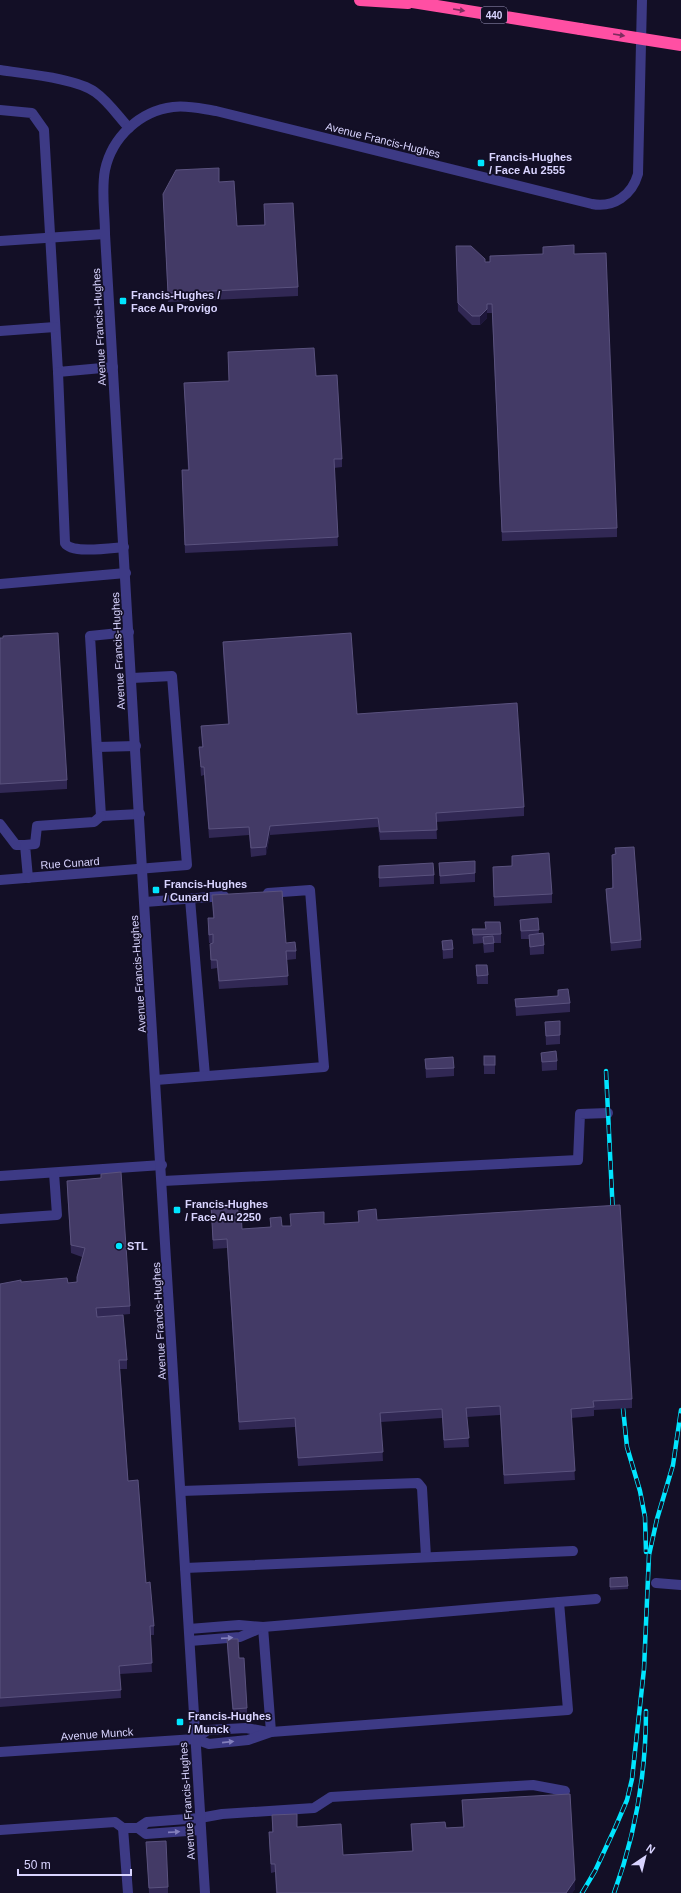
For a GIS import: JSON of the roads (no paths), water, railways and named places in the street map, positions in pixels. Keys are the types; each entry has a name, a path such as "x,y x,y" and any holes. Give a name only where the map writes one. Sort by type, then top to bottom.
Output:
{"highway":[{"path":"360,0 421,4"},
{"name":"440","path":"400,0 681,45"}],"street":[{"name":"Avenue Francis-Hughes","path":"205,1893 163,1181 142,870 140,814 113,367 104,194 105,170 113,147 128,128 142,118 156,111 172,107 197,108 592,204 609,204 628,194 638,174 642,0"},
{"path":"0,70 64,81 88,88 105,101 128,128"},
{"path":"0,110 32,113 44,130 49,238 58,372 65,543 66,546 73,549 85,550 124,547"},
{"path":"0,241 106,234"},
{"path":"0,331 55,327"},
{"path":"58,372 113,367"},
{"path":"0,584 126,573"},
{"path":"101,816 90,636 129,632"},
{"name":"Rue Cunard","path":"0,880 142,870 187,865 172,676 132,678"},
{"path":"97,747 136,746"},
{"path":"0,824 16,845 25,845 35,844 37,826 94,822 101,816 140,814"},
{"path":"25,845 28,878"},
{"path":"156,1080 324,1067 310,890 258,894"},
{"path":"145,902 235,895"},
{"path":"190,899 205,1076"},
{"path":"163,1181 578,1160 580,1114 608,1113"},
{"path":"0,1176 162,1165"},
{"path":"0,1219 57,1215 54,1172"},
{"path":"181,1491 418,1483 422,1488 426,1556"},
{"path":"185,1568 573,1550"},
{"path":"656,1583 681,1585"},
{"path":"189,1629 239,1625 263,1627 596,1599"},
{"name":"Avenue Munck","path":"0,1752 195,1739 209,1744 248,1740 272,1732 568,1710 559,1602"},
{"path":"190,1641 240,1637 263,1627"},
{"path":"263,1627 272,1732"},
{"path":"0,1830 115,1822 123,1828 138,1828 147,1822 200,1818 222,1814 314,1808 331,1797 533,1785 565,1791"},
{"path":"123,1828 128,1893"},
{"path":"138,1828 146,1834 201,1830"}],"railway":[{"path":"606,1071 613,1215"},
{"path":"623,1408 627,1447 640,1491 645,1517 646,1552"},
{"path":"582,1893 595,1871 615,1828 627,1800 632,1779 644,1669 649,1555 657,1519 673,1465 681,1410"},
{"path":"614,1893 628,1849 638,1804 644,1757 646,1711"}],"place":[{"name":"Francis-Hughes / Face Au 2555","path":"481,163"},
{"name":"Francis-Hughes / Face Au Provigo","path":"123,301"},
{"name":"Francis-Hughes / Cunard","path":"156,890"},
{"name":"Francis-Hughes / Face Au 2250","path":"177,1210"},
{"name":"STL","path":"119,1246"},
{"name":"Francis-Hughes / Munck","path":"180,1722"}]}
